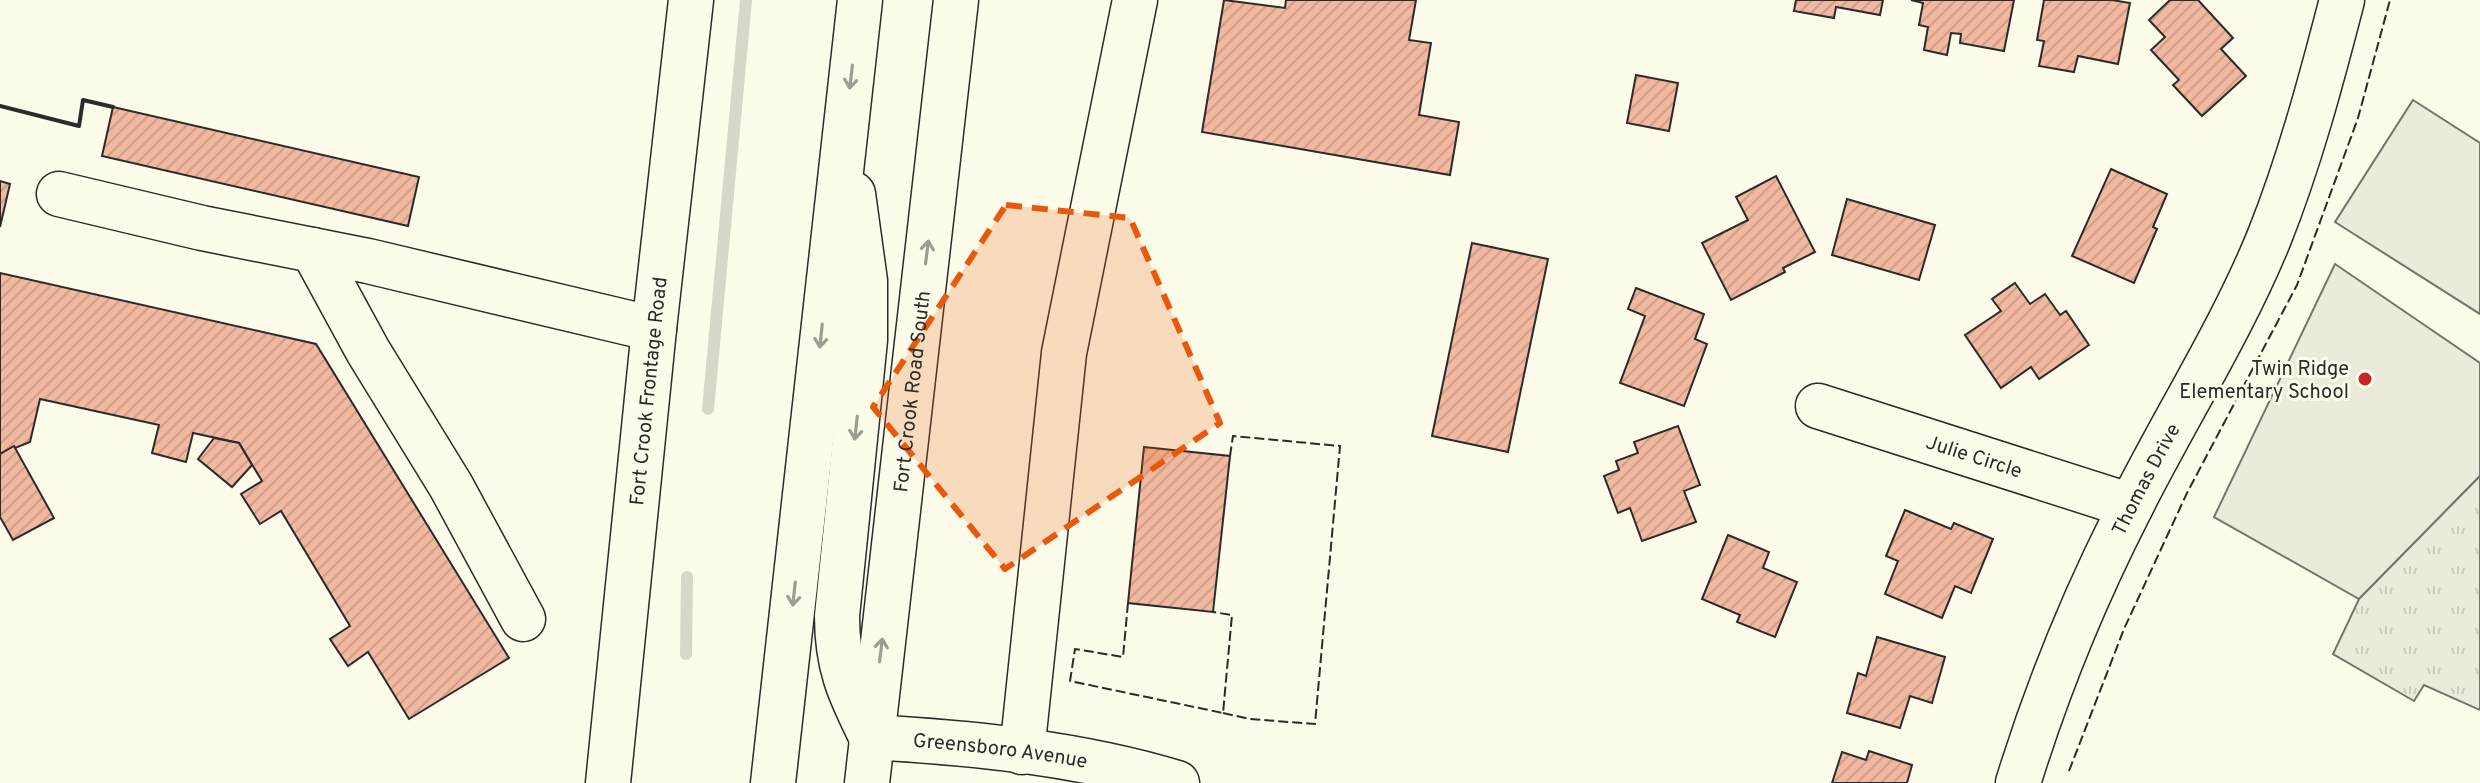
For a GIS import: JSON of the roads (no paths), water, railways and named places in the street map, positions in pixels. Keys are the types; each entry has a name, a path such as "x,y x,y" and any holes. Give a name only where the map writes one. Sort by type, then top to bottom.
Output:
{"street":[{"name":"Fort Crook Frontage Road","path":"608,783 691,0"},
{"path":"773,783 860,0"},
{"name":"Fort Crook Road South","path":"867,783 956,0"},
{"path":"1022,752 1064,353 1135,0"},
{"name":"Thomas Drive","path":"2018,783 2031,740 2097,575 2228,324 2268,240 2306,139 2342,0"},
{"path":"845,128 865,281 865,340 837,641 840,668 871,737"},
{"path":"59,194 202,228 368,261 654,329"},
{"path":"313,250 368,351 451,486 523,619"},
{"name":"Julie Circle","path":"1818,406 2131,506"},
{"name":"Greensboro Avenue","path":"871,737 961,742 1088,762 1177,783"}],"waterway":[{"path":"708,409 746,0"},
{"path":"686,654 687,577"}],"place":[{"name":"Twin Ridge Elementary School","path":"2365,379"}]}
